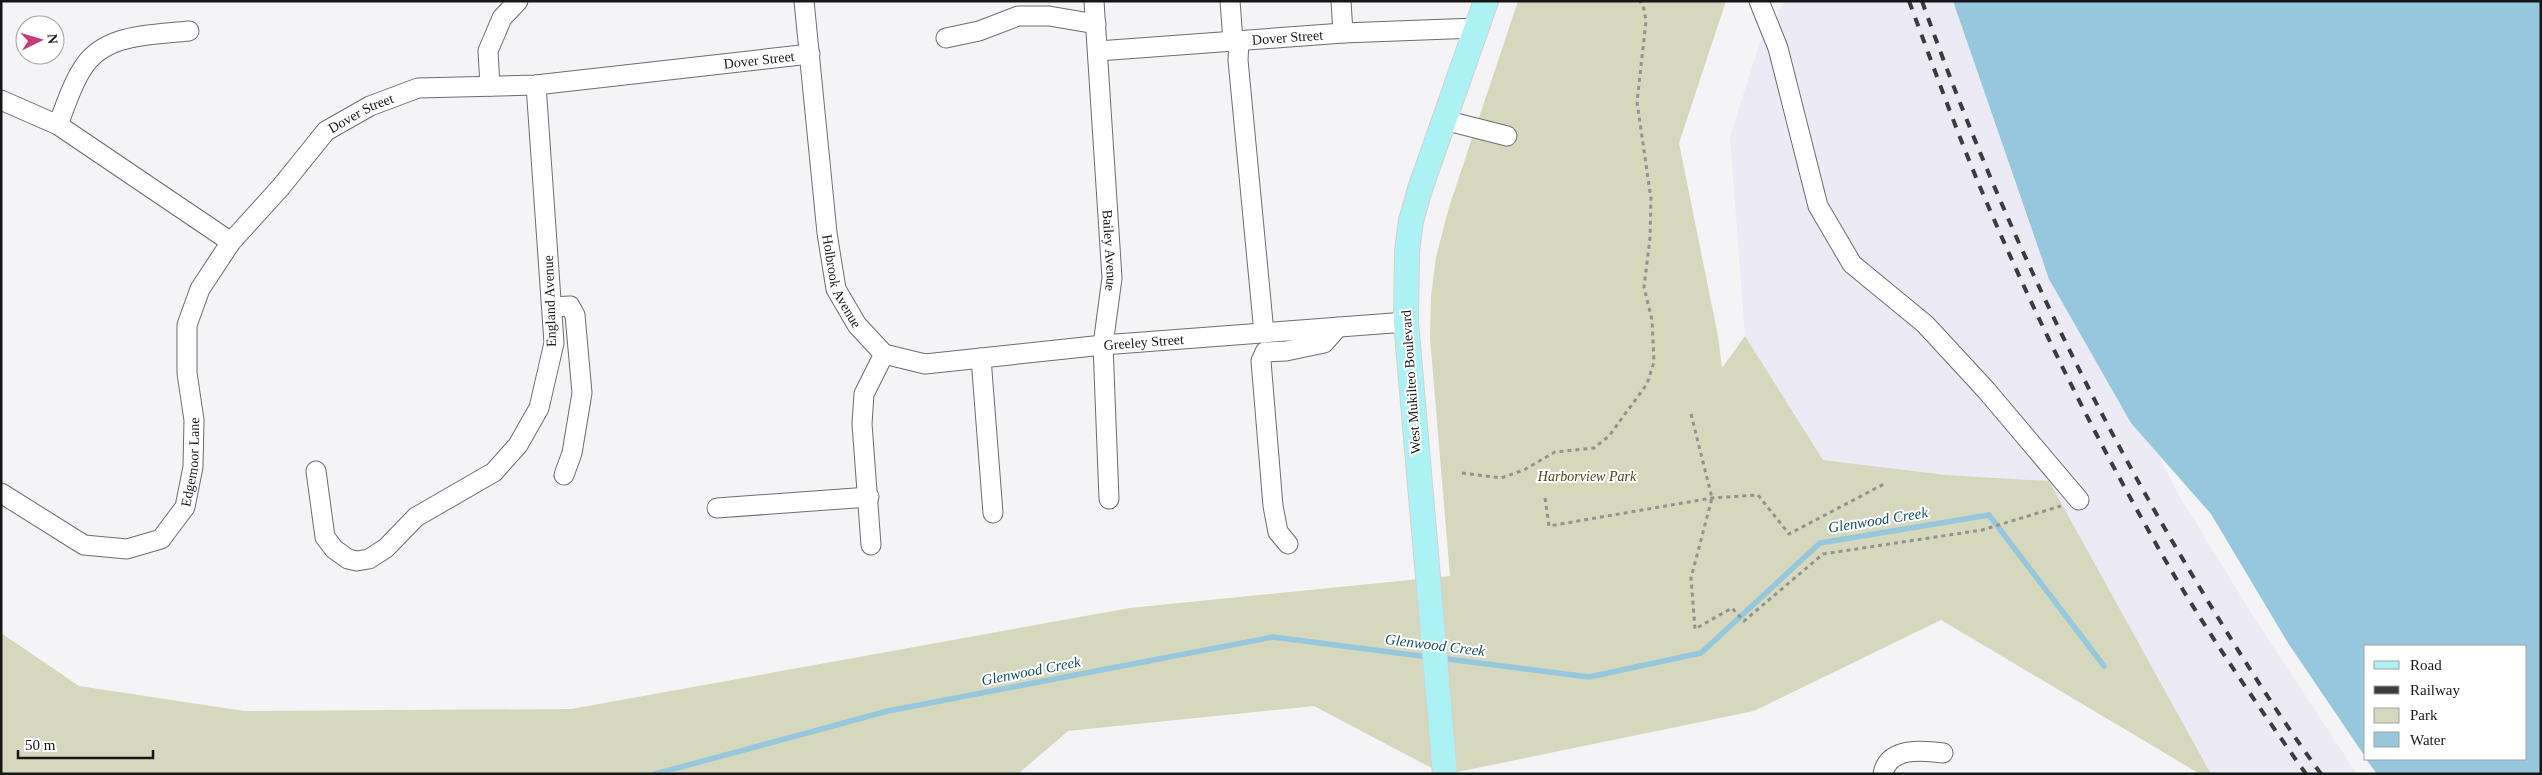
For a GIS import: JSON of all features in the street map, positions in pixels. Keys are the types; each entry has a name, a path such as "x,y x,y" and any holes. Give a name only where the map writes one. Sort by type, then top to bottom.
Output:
{"main road":[{"name":"West Mukilteo Boulevard","path":"1445,774 1406,322 1407,250 1411,221 1486,1"}],"street":[{"path":"490,86 488,51 502,18 518,1"},
{"name":"Holbrook Avenue","path":"804,1 827,233 836,289 857,325 884,354"},
{"name":"Bailey Avenue","path":"1094,1 1112,278 1103,345 1108,499"},
{"path":"1230,1 1236,40 1264,333"},
{"path":"1341,1 1343,33"},
{"path":"1759,1 1778,48 1818,206 1852,264 1925,324 1986,390 2079,500"},
{"path":"946,38 979,31 1018,16 1049,16 1096,24"},
{"name":"Dover Street","path":"1098,51 1343,33 1476,28"},
{"path":"58,125 81,71 101,49 132,38 189,31"},
{"name":"Dover Street","path":"231,242 280,188 326,131 370,106 418,88 536,85 810,54"},
{"name":"England Avenue","path":"316,471 326,537 334,549 348,559 357,561 370,559 386,548 416,517 494,472 518,445 534,416 546,381 554,344 536,85"},
{"path":"1,100 58,125 231,242"},
{"path":"1444,120 1506,136"},
{"name":"Edgemoor Lane","path":"1,493 84,545 127,549 161,539 185,507 193,466 194,420 187,373 187,325 200,289 231,242"},
{"path":"552,307 570,306 575,315 582,393 572,453 564,475"},
{"name":"Greeley Street","path":"884,354 925,364 1103,345 1406,322"},
{"path":"1288,544 1278,532 1273,506 1261,361 1265,352 1286,351 1324,343 1338,327"},
{"path":"871,545 869,497 862,424 864,394 884,354"},
{"path":"980,358 993,513"},
{"path":"717,508 869,497"},
{"path":"1883,774 1884,767 1892,758 1903,753 1921,750 1943,753"}],"path":[{"path":"1462,473 1501,478 1524,470 1555,452 1594,448 1609,436 1647,384 1654,362 1652,320 1644,287 1650,238 1651,200 1637,102 1646,21 1644,9 1640,1"},
{"path":"1691,414 1712,498 1691,578 1695,629 1732,608 1744,620 1823,554 1982,530 2079,500"},
{"path":"1545,498 1548,526 1712,498 1758,495 1789,534 1884,484"}],"shaded area":[{"path":"1785,1 1967,1 2059,247 2174,487 2253,616 2357,774 2211,774 2049,481 1946,475 1823,460 1745,336 1730,137 1759,45"}],"green space":[{"name":"Harborview Park","path":"1518,1 1726,1 1679,143 1718,336 1722,368 1745,336 1823,460 1946,475 2049,481 2211,774 2200,774 1941,620 1754,711 1448,774 1443,774 1314,706 1068,731 1018,774 1,774 1,633 79,686 244,711 571,709 1130,608 1450,576 1430,338 1431,296 1436,257 1449,207"}],"water":[{"path":"1953,1 2541,1 2541,774 2377,774 2367,760 2527,760 2527,645 2364,645 2364,755 2288,643 2211,514 2131,423 2049,279"}],"waterway":[{"name":"Glenwood Creek","path":"1440,658 1589,677 1701,653 1820,543 1989,515 2104,666"},
{"name":"Glenwood Creek","path":"655,774 888,711 1273,637 1429,657"}],"railway":[{"path":"1909,1 1986,201 2024,286 2085,412 2128,494 2187,596 2245,686 2306,774"},
{"path":"1922,1 1950,77 2011,226 2080,372 2156,513 2226,632 2321,774"}]}
